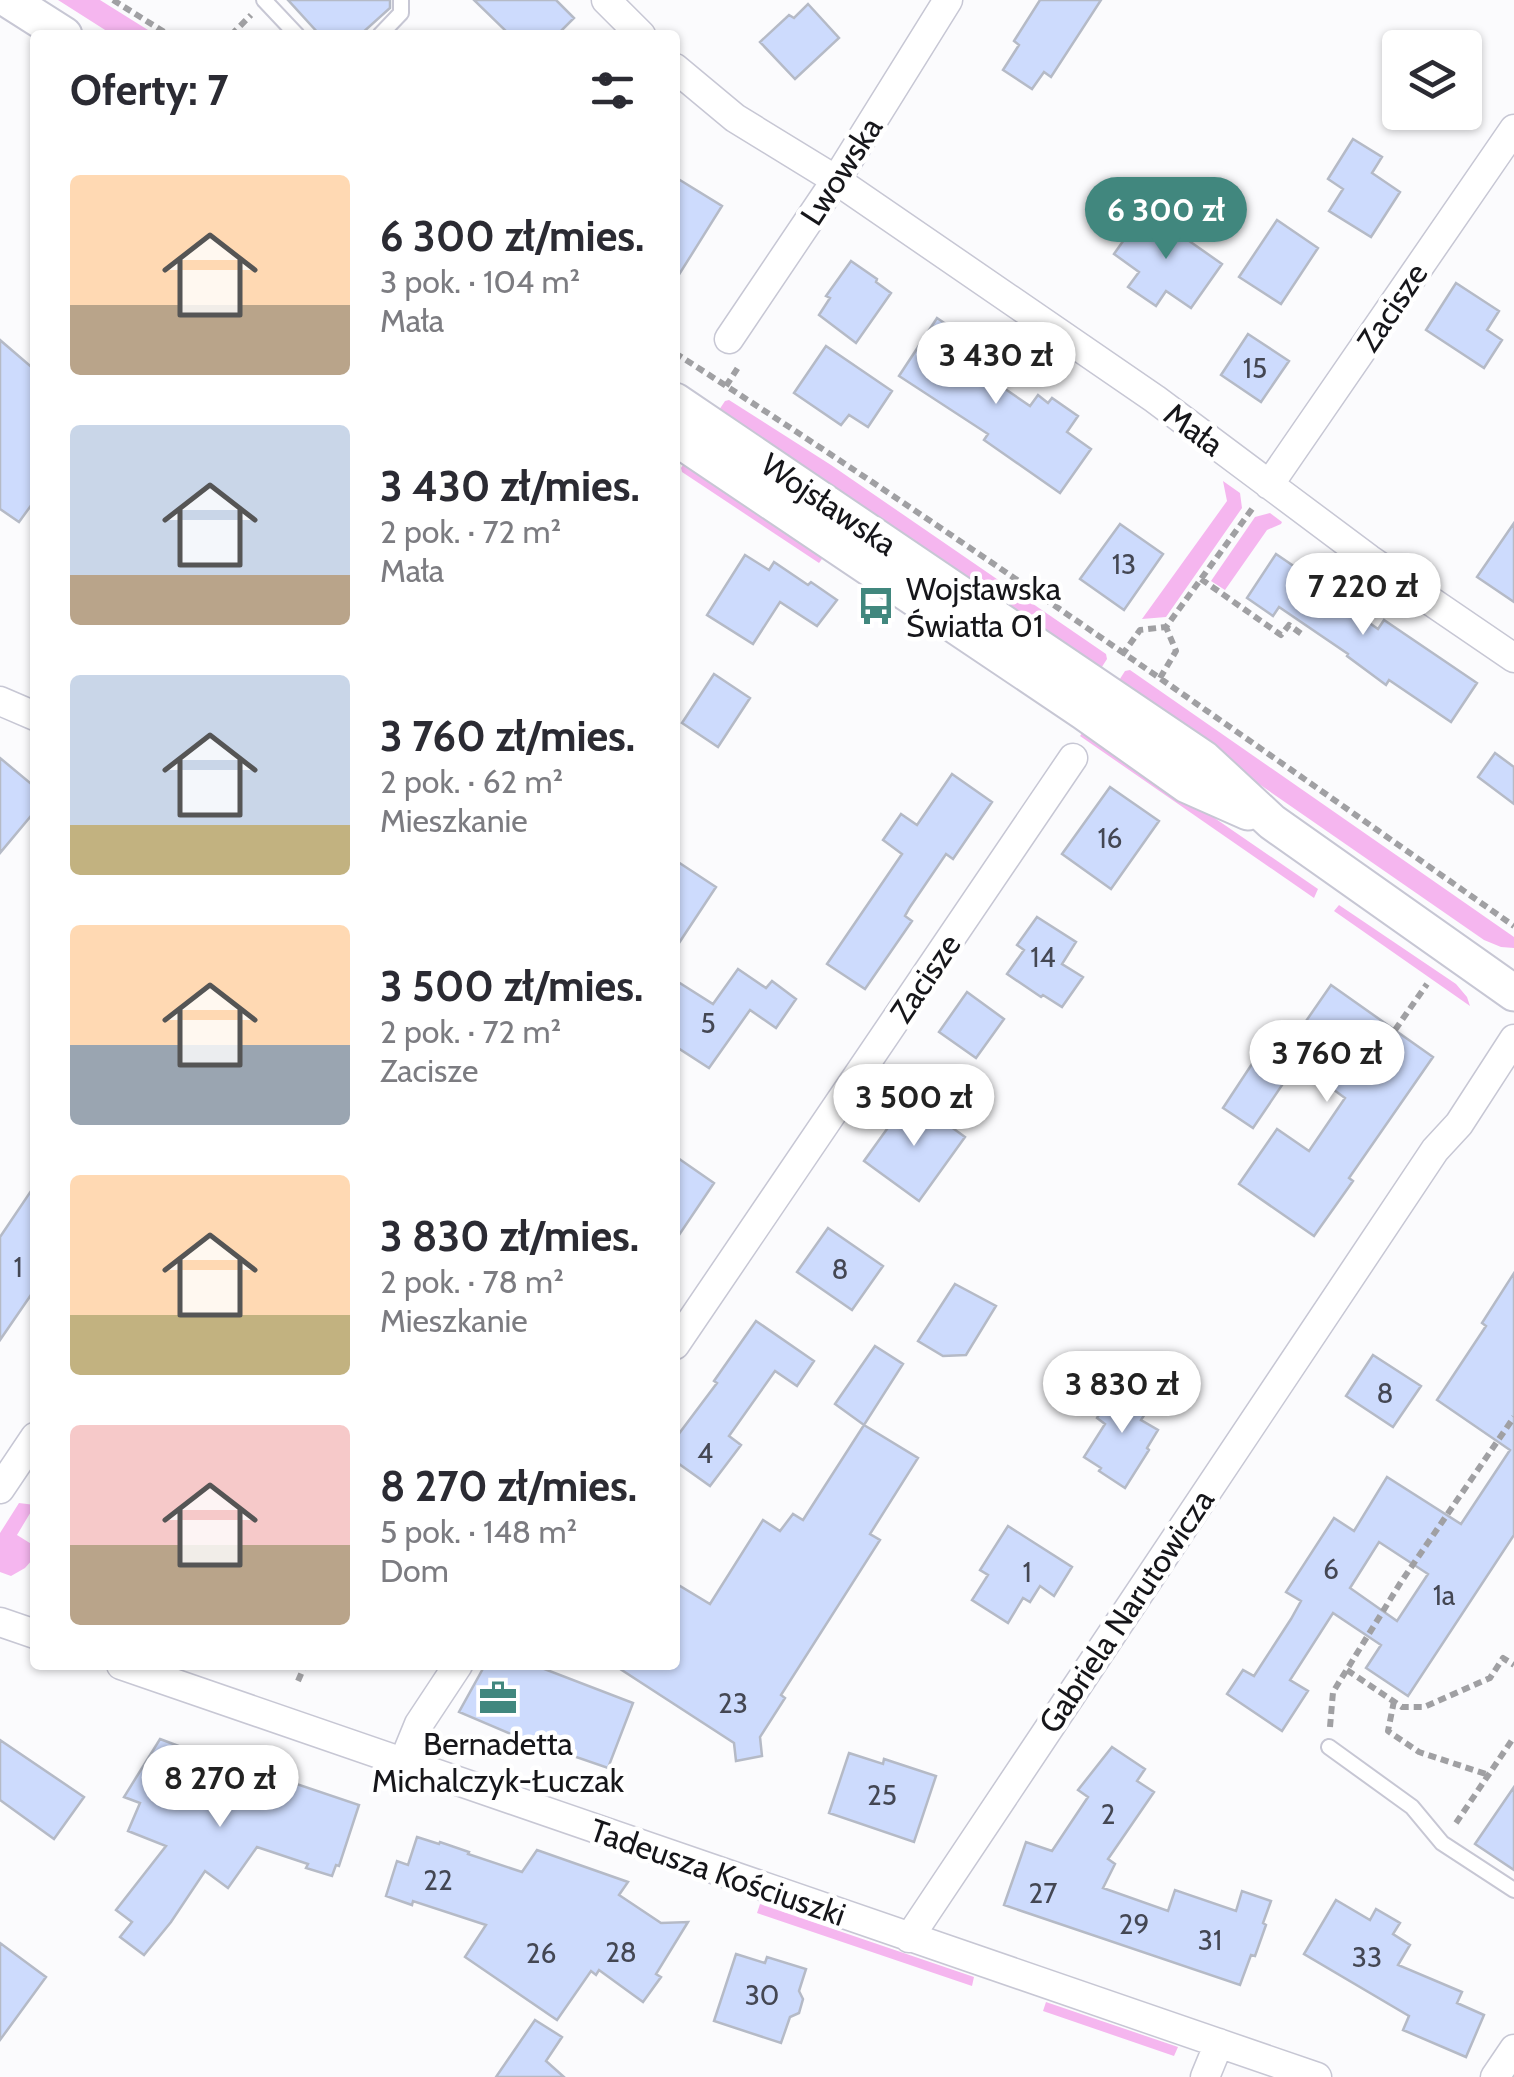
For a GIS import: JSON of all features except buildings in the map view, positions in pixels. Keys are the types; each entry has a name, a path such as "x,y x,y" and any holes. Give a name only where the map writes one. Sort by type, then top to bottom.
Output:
{"street":[{"path":"9,0 56,30"},
{"name":"Lwowska","path":"729,339 836,180 948,0"},
{"name":"Mała","path":"680,72 735,118 836,180 1155,399 1369,559 1514,658"},
{"name":"Zacisze","path":"1269,485 1514,129"},
{"name":"Wojsławska","path":"680,404 1204,759 1272,822 1514,993"},
{"name":"Wojsławska","path":"680,440 1187,785 1272,822"},
{"path":"0,701 30,714"},
{"name":"Zacisze","path":"680,1338 1073,758"},
{"name":"Gabriela Narutowicza","path":"909,1938 1424,1166 1459,1124 1514,1039"},
{"path":"0,1489 30,1444"},
{"path":"0,1622 30,1632"},
{"name":"Tadeusza Kościuszki","path":"134,1670 1317,2077"},
{"path":"403,1763 419,1724 455,1670"},
{"path":"1205,2077 1219,2043"},
{"path":"1494,2077 1514,2049"}],"lane":[{"path":"264,0 292,30"},
{"path":"385,30 401,13 401,0"},
{"path":"1329,1747 1412,1807 1442,1843 1514,1890"}],"path":[{"path":"113,0 161,30"},
{"path":"680,356 827,450 1514,926"},
{"path":"1114,667 1140,630 1166,627 1269,485"},
{"path":"1201,579 1281,635 1288,624 1303,636"},
{"path":"1160,678 1176,651 1166,627"},
{"path":"1395,1030 1427,984"},
{"path":"1329,1747 1333,1692 1410,1568 1514,1418"},
{"path":"1347,1670 1402,1707 1424,1707 1490,1678 1504,1658 1514,1665"},
{"path":"298,1682 303,1670"},
{"path":"1394,1701 1388,1731 1418,1752 1488,1775"},
{"path":"1442,1843 1514,1737"},
{"path":"266,1774 273,1752"}],"shaded area":[{"path":"58,0 100,0 148,30 105,30"},
{"path":"729,400 831,465 1106,654 1098,673 717,413"},
{"path":"688,457 773,512 822,559 819,563 682,472"},
{"path":"1223,481 1240,493 1242,508 1166,617 1142,619 1227,501"},
{"path":"1270,513 1281,524 1267,530 1225,590 1211,581 1255,517"},
{"path":"1130,670 1514,937 1514,948 1484,940 1116,685"},
{"path":"1085,729 1318,889 1314,898 1080,736"},
{"path":"1339,905 1456,984 1470,1006 1334,911"},
{"path":"19,1503 30,1504 30,1513 17,1535 30,1543 30,1562 11,1576 0,1572 0,1533"},
{"path":"760,1904 974,1977 972,1986 757,1913"},
{"path":"1046,2002 1178,2047 1174,2056 1043,2011"}],"place":[{"name":"Wojsławska Światła 01","path":"876,606"},
{"name":"Bernadetta Michalczyk-Łuczak","path":"498,1698"}]}
